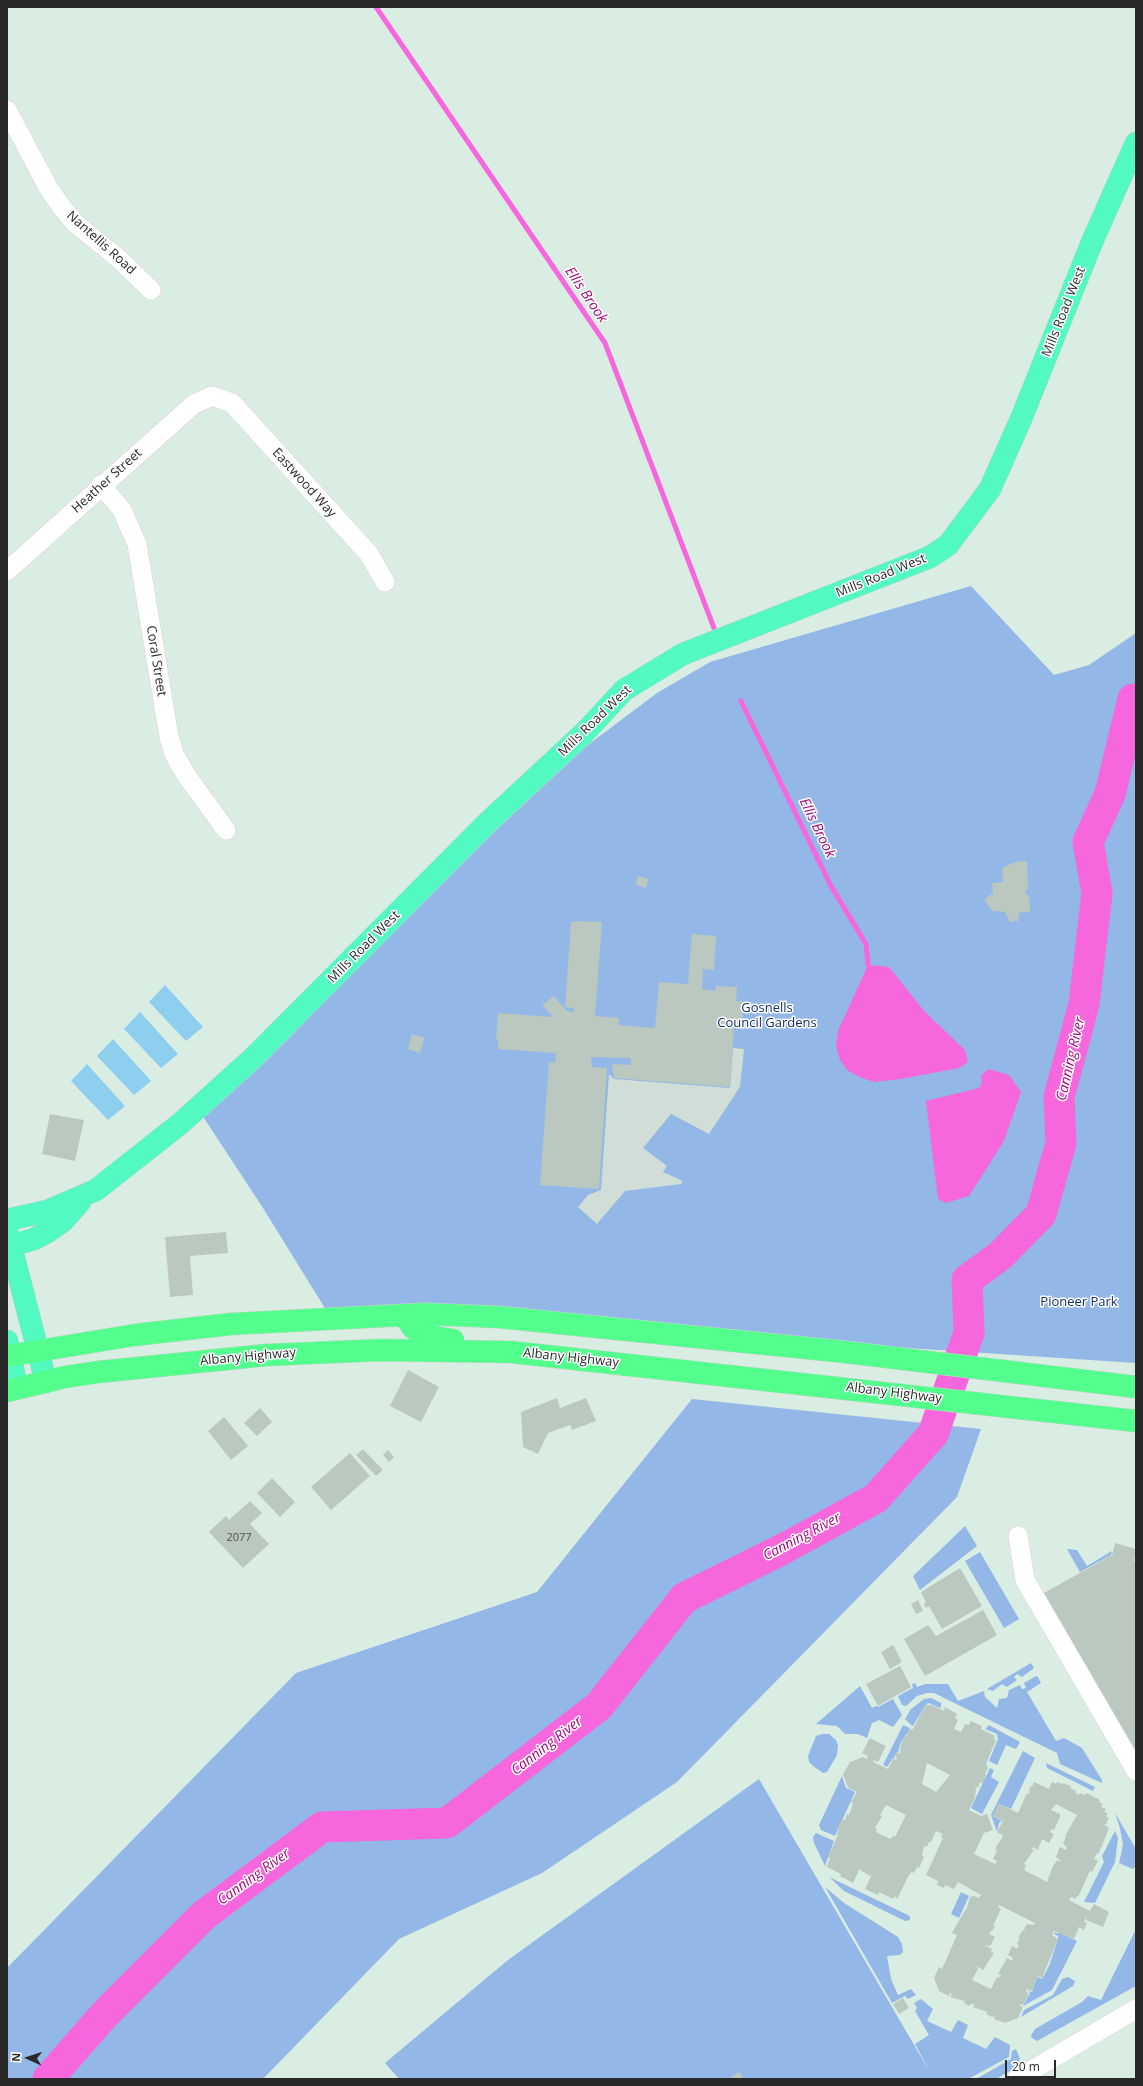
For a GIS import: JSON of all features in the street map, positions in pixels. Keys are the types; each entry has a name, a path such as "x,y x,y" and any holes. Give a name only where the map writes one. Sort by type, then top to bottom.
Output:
{"highway":[{"path":"404,1315 413,1328 424,1335 456,1340 539,1345 580,1359"},
{"path":"8,1351 39,1351 135,1336 231,1324 404,1315 498,1317 845,1352 1136,1387"},
{"name":"Albany Highway","path":"12,1390 98,1372 310,1352 381,1350 511,1352 841,1387 1136,1421"}],"main road":[{"name":"Mills Road West","path":"7,1220 47,1212 85,1196 112,1178 181,1123 254,1057 487,823 585,732 624,690 683,654 930,557 948,544 990,489 1021,419 1092,242 1136,144"},
{"name":"Mills Road West","path":"8,1241 34,1240 63,1221 85,1196"},
{"path":"8,1241 30,1325 39,1351 46,1382"},
{"path":"8,1351 12,1390"}],"street":[{"name":"Nantellis Road","path":"7,110 49,189 63,209 76,224 119,259 151,290"},
{"name":"Heather Street","path":"7,571 101,485 194,404 212,396"},
{"name":"Eastwood Way","path":"212,396 232,403 369,554 385,582"},
{"name":"Coral Street","path":"101,485 122,510 137,544 169,737 174,754 186,775 226,830"},
{"path":"1018,1536 1025,1580 1136,1771"},
{"path":"1017,2079 1136,2009"}],"green space":[{"name":"Gosnells Council Gardens","path":"971,586 1054,675 1089,665 1136,633 1136,1363 404,1315 331,1318 263,1208 200,1112 516,799 657,693 710,662"},
{"path":"692,1399 981,1429 957,1497 677,1782 542,1873 399,1939 263,2079 7,2079 7,1968 296,1673 537,1592"},
{"path":"965,1526 977,1546 920,1590 913,1576"},
{"path":"1067,1549 1077,1550 1087,1566 1112,1551 1111,1555 1080,1572"},
{"path":"980,1552 1019,1619 1004,1628 965,1561"},
{"path":"1031,1663 1034,1668 1022,1677 1017,1674 1014,1677 1017,1680 1007,1687 1002,1684 993,1691 987,1689"},
{"path":"1036,1676 1041,1683 1027,1692 1056,1741 1064,1738 1082,1748 1102,1780 1102,1783 1060,1764 1057,1753 934,1693 927,1693 917,1696 906,1706 902,1705 898,1696 913,1688 912,1684 915,1683 917,1687 925,1684 948,1684 958,1701 984,1691 985,1697 997,1708 999,1699 1007,1698 1009,1690 1020,1685 1022,1689 1026,1688 1024,1683"},
{"path":"860,1686 872,1708 876,1706 878,1707 893,1699 902,1715 893,1727 879,1720 872,1723 867,1738 858,1734 845,1734 837,1726 816,1724"},
{"path":"931,1698 941,1703 940,1708 929,1703 926,1704 913,1726 911,1725 905,1719 911,1709 924,1699"},
{"path":"903,1725 910,1728 900,1744 899,1751 894,1757 895,1759 893,1758 887,1767 883,1765"},
{"path":"989,1725 1020,1742 1016,1749 1006,1745 997,1765 989,1761 998,1739 997,1734 985,1729"},
{"path":"829,1734 836,1740 838,1745 837,1755 827,1772 823,1773 809,1762 808,1756 816,1736"},
{"path":"1023,1751 1035,1758 1011,1809 999,1804 993,1816 1002,1821 999,1823 997,1832 991,1815"},
{"path":"1046,1763 1095,1787 1093,1791 1047,1768"},
{"path":"990,1768 994,1770 991,1777 999,1782 982,1814 971,1808"},
{"path":"842,1776 846,1788 855,1792 835,1836 821,1830 819,1825"},
{"path":"759,1779 931,2074 915,2044 929,2035 915,2011 917,2008 914,2003 921,1999 933,2009 927,2021 951,2032 958,2020 968,2025 963,2038 986,2049 995,2037 1010,2045 1009,2057 968,2079 399,2079 385,2063 508,1960"},
{"path":"1115,1813 1136,1849 1136,1865 1133,1869 1119,1863 1123,1845 1120,1828"},
{"path":"1115,1831 1118,1838 1115,1862 1095,1903 1084,1902 1104,1862 1102,1856"},
{"path":"816,1833 834,1841 825,1866 814,1843 813,1837"},
{"path":"829,1877 910,1916 910,1920 906,1921 901,1919 844,1891"},
{"path":"825,1887 844,1903 898,1937 902,1944 903,1952 900,1955 887,1956 891,1979 898,1995 911,1989 916,1995 908,1999 905,1996 892,2003"},
{"path":"961,1892 969,1896 959,1918 951,1914"},
{"path":"1136,1929 1136,1986 1037,2041 1032,2038 1031,2035 1035,2029 1082,2002 1088,1996 1101,2000"},
{"path":"1055,1932 1077,1941 1052,1990 1023,2006 1030,1993 1028,1991 1032,1992 1037,1977 1042,1979 1049,1966 1058,1939 1058,1936 1054,1934"},
{"path":"1068,1977 1075,1981 1073,1986 1021,2017 1024,2010 1053,1995 1062,1979"},
{"path":"1016,2049 1020,2059 1015,2068 996,2079 976,2079 1011,2059 1012,2051"}],"shaded area":[{"path":"868,965 889,967 925,1012 965,1050 968,1062 959,1068 901,1079 874,1082 859,1077 847,1070 840,1060 836,1047 838,1031"},
{"path":"165,985 203,1027 186,1041 149,1002"},
{"path":"140,1012 178,1054 161,1068 124,1029"},
{"path":"113,1039 151,1081 134,1095 97,1056"},
{"path":"733,1048 744,1049 740,1087 709,1134 671,1114 643,1148 667,1166 663,1172 683,1181 681,1184 625,1191 597,1224 578,1207 588,1195 601,1190 609,1074 614,1079 730,1088"},
{"path":"87,1064 125,1106 108,1120 71,1081"},
{"path":"988,1069 1009,1075 1021,1092 1004,1141 969,1196 946,1203 938,1199 926,1101 979,1088 982,1083 981,1076"}],"building":[{"path":"1027,861 1028,888 1025,893 1029,896 1030,912 1020,912 1018,921 1010,922 1005,912 993,911 984,900 993,893 992,883 1003,882 1002,868 1015,862"},
{"path":"638,876 649,879 646,888 636,885"},
{"path":"571,922 602,922 595,1016 619,1018 619,1025 655,1028 659,982 688,984 692,934 716,936 714,970 703,969 702,989 715,991 716,986 737,987 736,1001 743,1001 742,1025 734,1025 730,1087 614,1078 612,1064 631,1065 631,1058 591,1057 592,1067 607,1068 599,1189 540,1185 549,1062 555,1063 556,1053 498,1049 498,1039 496,1039 498,1013 553,1017 542,1005 554,996 567,1011 574,1012 574,1008 565,1007"},
{"path":"412,1034 424,1038 420,1053 408,1049"},
{"path":"50,1114 84,1120 75,1161 42,1154"},
{"path":"226,1232 228,1253 190,1256 193,1295 170,1297 165,1237"},
{"path":"408,1370 439,1387 421,1422 390,1406"},
{"path":"557,1398 560,1408 586,1398 596,1421 572,1430 570,1425 548,1433 538,1454 523,1447 521,1412"},
{"path":"260,1408 272,1422 257,1436 244,1423"},
{"path":"224,1417 248,1446 231,1460 208,1431"},
{"path":"363,1449 383,1470 376,1476 356,1455"},
{"path":"388,1450 394,1457 389,1462 383,1455"},
{"path":"350,1453 370,1476 331,1510 311,1487"},
{"path":"272,1478 295,1502 280,1517 257,1493"},
{"path":"250,1501 262,1513 250,1524 269,1544 243,1568 209,1532 226,1516 229,1520"},
{"path":"1115,1543 1136,1549 1134,1561 1136,1563 1136,1752 1044,1593 1112,1555"},
{"path":"960,1568 982,1606 942,1629 929,1606 926,1608 924,1604 926,1602 921,1592"},
{"path":"918,1600 923,1611 916,1614 911,1604"},
{"path":"983,1610 997,1635 925,1676 904,1639 928,1625 936,1636"},
{"path":"893,1645 902,1662 890,1669 881,1652"},
{"path":"900,1666 911,1687 878,1706 866,1684"},
{"path":"926,1704 929,1706 930,1704 944,1711 945,1707 957,1714 955,1718 958,1720 954,1729 961,1732 965,1724 969,1725 971,1721 982,1726 981,1729 995,1736 993,1739 996,1740 986,1764 988,1768 983,1784 980,1782 978,1788 976,1787 975,1798 969,1810 981,1816 987,1814 993,1830 984,1833 974,1854 995,1864 997,1861 993,1859 997,1850 995,1849 1003,1835 998,1833 998,1830 1003,1821 993,1816 999,1804 1018,1813 1027,1793 1029,1794 1030,1786 1032,1787 1034,1782 1049,1789 1052,1782 1056,1784 1057,1782 1063,1783 1071,1786 1070,1788 1076,1791 1075,1793 1079,1795 1080,1793 1085,1795 1087,1793 1100,1800 1099,1802 1103,1804 1101,1807 1106,1809 1104,1812 1108,1813 1106,1816 1109,1818 1106,1824 1104,1824 1109,1828 1103,1843 1101,1842 1103,1844 1094,1859 1098,1861 1092,1872 1090,1871 1078,1897 1077,1896 1075,1899 1071,1897 1069,1900 1090,1911 1094,1904 1109,1912 1103,1927 1086,1920 1086,1917 1084,1922 1087,1923 1084,1930 1079,1927 1074,1939 1054,1931 1052,1935 1058,1939 1042,1978 1037,1976 1032,1991 1027,1989 1026,1992 1029,1993 1023,2005 1020,2004 1020,2006 1023,2007 1018,2018 1005,2023 994,2019 995,2015 992,2017 986,2014 987,2012 973,2007 975,2005 971,2003 970,2006 964,2003 965,2001 950,1997 952,1994 950,1993 949,1996 939,1991 934,1978 939,1967 942,1969 957,1935 952,1933 965,1910 966,1911 970,1897 974,1896 979,1898 981,1895 958,1882 954,1889 945,1885 944,1888 937,1885 938,1881 926,1875 943,1838 941,1837 943,1834 936,1831 927,1847 924,1846 922,1856 924,1857 919,1868 917,1867 914,1873 912,1872 909,1875 897,1899 895,1896 893,1899 879,1892 878,1895 865,1889 872,1874 870,1876 860,1870 860,1868 853,1883 840,1876 841,1874 827,1867 830,1858 828,1857 838,1835 839,1830 837,1829 842,1819 845,1820 847,1814 849,1815 853,1803 851,1802 857,1792 848,1788 843,1774 850,1762 863,1757 867,1759 868,1756 862,1753 870,1738 886,1746 878,1762 874,1760 873,1762 888,1769 893,1759 896,1760 897,1758 895,1757 897,1752 900,1754 901,1744 905,1736 908,1736 906,1735 908,1730 913,1729","holes":["927,1763 950,1775 936,1792 922,1784","1056,1804 1077,1815 1065,1836 1066,1837 1063,1843 1067,1848 1065,1850 1060,1847 1056,1857 1060,1860 1059,1862 1057,1860 1053,1866 1047,1882 1024,1870 1026,1865 1024,1864 1034,1850 1032,1850 1033,1847 1038,1850 1042,1839 1049,1843 1054,1834 1050,1832 1052,1829 1054,1830 1060,1814 1051,1810","886,1805 906,1815 895,1837 892,1836 891,1839 876,1832 877,1829 875,1828 882,1816 880,1815","999,1905 1035,1923 1034,1925 1027,1924 1024,1929 1026,1931 1023,1930 1018,1938 1020,1938 1017,1944 1019,1945 1017,1949 1012,1946 1008,1955 1013,1958 1012,1961 1007,1958 998,1974 1001,1975 999,1978 997,1977 991,1989 972,1980 978,1969 977,1966 983,1970 994,1953 991,1952 992,1949 984,1945 990,1946 995,1937 989,1934 995,1927 993,1926 1001,1909 998,1907"]},
{"path":"903,1998 909,2008 899,2014 893,2004"},
{"path":"739,2072 744,2079 729,2079"}],"waterway":[{"name":"Ellis Brook","path":"376,7 605,343 714,628"},
{"name":"Canning River","path":"48,2079 105,2014 204,1915 322,1827 447,1823 599,1706 684,1598 785,1548 876,1498 933,1434 969,1333 967,1280 1001,1255 1041,1214 1061,1143 1059,1097 1084,1004 1097,893 1088,842 1110,794 1133,699 1136,699"},
{"name":"Ellis Brook","path":"741,701 831,886 866,944 868,965"}],"park label":[{"name":"Pioneer Park","path":"1079,1302"}]}
